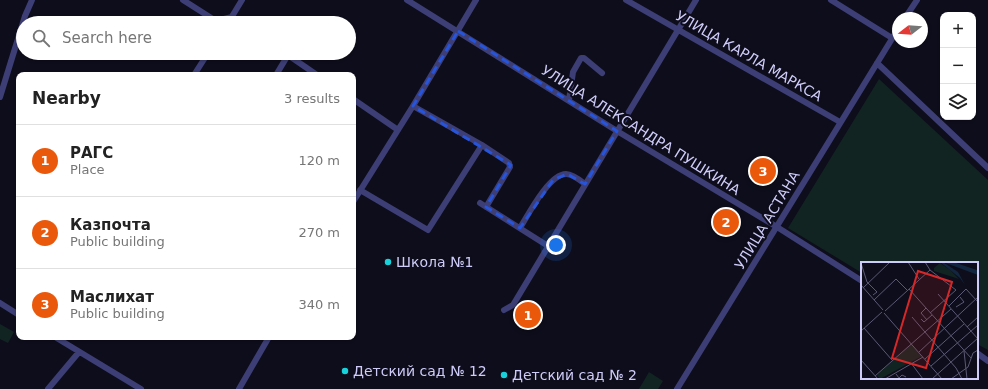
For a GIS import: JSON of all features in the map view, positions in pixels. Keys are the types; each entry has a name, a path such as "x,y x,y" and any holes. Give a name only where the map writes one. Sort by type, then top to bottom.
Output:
{"street":[{"path":"25,16 32,0"},
{"path":"183,0 208,16"},
{"path":"233,16 242,0"},
{"name":"УЛИЦА АЛЕКСАНДРА ПУШКИНА","path":"407,0 617,131 777,227 861,280"},
{"path":"356,197 413,106 476,0"},
{"name":"УЛИЦА КАРЛА МАРКСА","path":"626,0 840,122"},
{"path":"504,310 513,306 696,0"},
{"path":"831,0 892,38"},
{"path":"909,12 917,0"},
{"name":"УЛИЦА АСТАНА","path":"677,389 892,38"},
{"path":"0,97 16,45"},
{"path":"569,100 573,72 581,58 584,58 602,73"},
{"path":"196,72 204,60"},
{"path":"277,72 283,60"},
{"path":"295,60 313,72"},
{"path":"877,63 988,168"},
{"path":"356,101 398,130"},
{"path":"413,106 482,145 509,163 510,167 483,205 548,246"},
{"path":"360,190 428,230 482,145"},
{"path":"520,228 545,188 557,177 567,174 585,184"},
{"path":"0,303 16,313"},
{"path":"60,340 141,389"},
{"path":"239,389 267,340"},
{"path":"48,389 79,352"},
{"path":"978,354 988,361"}],"highlighted area":[{"path":"458,31 617,131 585,184 567,174 553,180 520,228 486,207 511,165 413,106"}],"green space":[{"path":"879,79 988,180 988,350 978,345 978,262 861,262 861,272 788,228"},
{"path":"0,324 14,332 8,343 0,339"},
{"path":"649,372 663,381 658,389 639,389"}],"place":[{"name":"Маслихат","path":"763,171"},
{"name":"Казпочта","path":"726,222"},
{"name":"Школа №1","path":"388,262"},
{"name":"РАГС","path":"528,315"},
{"name":"Детский сад № 12","path":"345,371"},
{"name":"Детский сад № 2","path":"504,375"}]}
